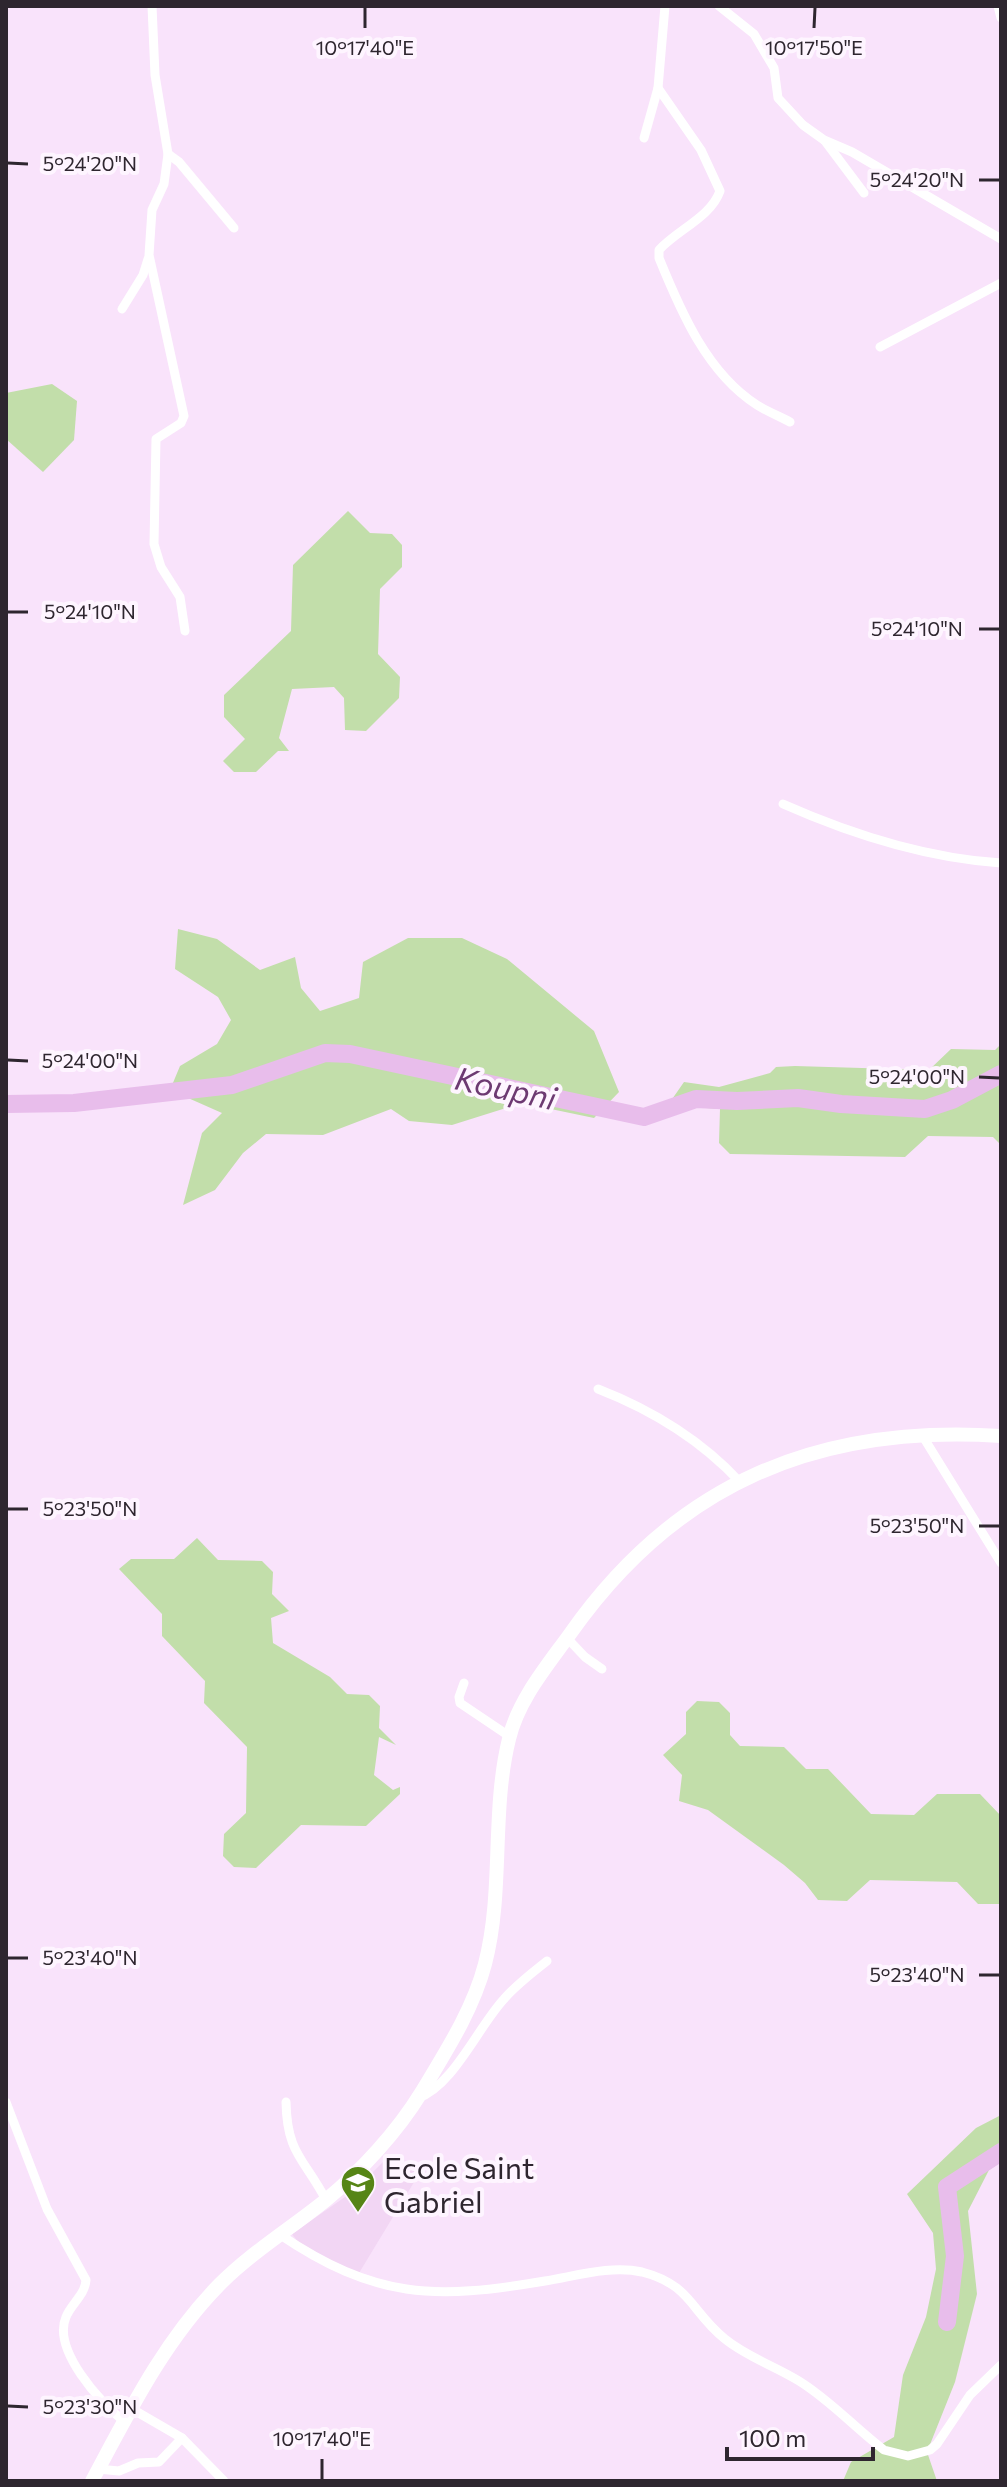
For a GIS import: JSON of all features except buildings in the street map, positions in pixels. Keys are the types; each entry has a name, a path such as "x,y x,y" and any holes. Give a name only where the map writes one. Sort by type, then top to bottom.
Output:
{"main road":[{"path":"95,2475 162,2355 216,2288 262,2246 326,2200 383,2143 418,2098 449,2045 475,1993 485,1964 493,1904 500,1783 509,1736 532,1688 611,1582 658,1534 687,1512 740,1482 789,1461 861,1442 922,1435 1001,1436"}],"street":[{"path":"122,309 143,275 149,255 152,210 164,184 168,154 155,75 152,6"},
{"path":"644,138 658,88 665,6"},
{"path":"719,6 754,34 774,68 778,98 803,125 824,140 852,152 1001,239"},
{"path":"998,6 1001,18"},
{"path":"658,88 701,150 720,191 718,198 701,215 664,244 659,250 659,258 701,347 735,387 757,405 790,422"},
{"path":"824,140 864,193"},
{"path":"168,154 179,162 234,228"},
{"path":"149,255 184,416 181,423 156,439 154,544 161,567 180,597 185,631"},
{"path":"880,347 1001,283"},
{"path":"783,804 825,823 930,855 1001,863"},
{"path":"598,1389 654,1413 698,1443 740,1482"},
{"path":"922,1435 1001,1563"},
{"path":"567,1638 602,1669"},
{"path":"464,1683 460,1703 509,1736"},
{"path":"418,2098 429,2094 444,2081 504,1998 547,1961"},
{"path":"6,2102 47,2209 86,2280 63,2327 65,2343 87,2384 128,2415 182,2438 224,2481"},
{"path":"286,2102 286,2128 292,2145 326,2200"},
{"path":"279,2234 351,2274 395,2289 417,2292 514,2286 623,2270 664,2280 686,2295 724,2339 799,2381 884,2450 897,2454 921,2454 937,2444 970,2395 1001,2365"},
{"path":"95,2475 119,2471 138,2463 159,2462 182,2438"}],"shaded area":[{"name":"Ecole Saint Gabriel","path":"391,2154 419,2174 359,2273 333,2264 298,2242 292,2234 355,2190"}],"green space":[{"path":"52,384 77,401 74,440 43,472 6,439 6,393"},
{"path":"348,511 370,533 392,534 402,545 402,567 380,589 378,654 400,677 399,698 366,731 345,730 344,698 334,687 292,689 279,738 289,751 278,751 256,772 234,772 223,761 245,739 224,717 224,695 291,631 293,565"},
{"path":"178,929 217,939 260,970 295,957 301,988 320,1011 359,998 363,962 408,938 462,938 507,959 594,1031 619,1092 594,1118 522,1103 452,1125 409,1121 391,1109 323,1135 266,1134 243,1153 215,1190 183,1205 202,1133 222,1113 170,1090 180,1066 217,1044 231,1020 218,997 175,969"},
{"path":"1001,1044 1001,1145 993,1137 928,1136 905,1157 730,1154 719,1143 720,1109 668,1105 684,1082 719,1087 770,1073 776,1067 795,1066 929,1070 951,1049 995,1050"},
{"path":"197,1538 218,1560 262,1561 273,1572 272,1594 289,1611 271,1618 273,1643 330,1677 347,1694 369,1695 380,1706 379,1728 396,1745 379,1737 374,1775 393,1790 400,1787 400,1794 366,1826 301,1825 256,1868 234,1867 223,1856 224,1834 246,1813 247,1747 204,1703 205,1681 162,1636 162,1614 119,1569 131,1559 174,1559"},
{"path":"697,1701 719,1702 730,1713 730,1735 740,1746 784,1747 806,1769 828,1769 871,1814 914,1815 937,1794 980,1794 1001,1816 1001,1904 978,1904 957,1882 870,1880 847,1901 818,1900 805,1883 784,1865 708,1810 679,1801 682,1775 663,1755 686,1734 686,1712"},
{"path":"1001,2115 1001,2162 989,2170 968,2211 977,2294 955,2382 927,2452 937,2481 843,2481 851,2462 894,2437 903,2375 926,2317 936,2269 933,2233 907,2194 976,2128"}],"waterway":[{"name":"Koupni","path":"6,1104 74,1103 232,1085 325,1053 350,1054 644,1117 696,1099 737,1101 798,1098 925,1109 952,1100 1001,1074"},
{"path":"947,2322 955,2256 947,2187 1001,2152"}],"place":[{"name":"Ecole Saint Gabriel","path":"358,2214"}]}
